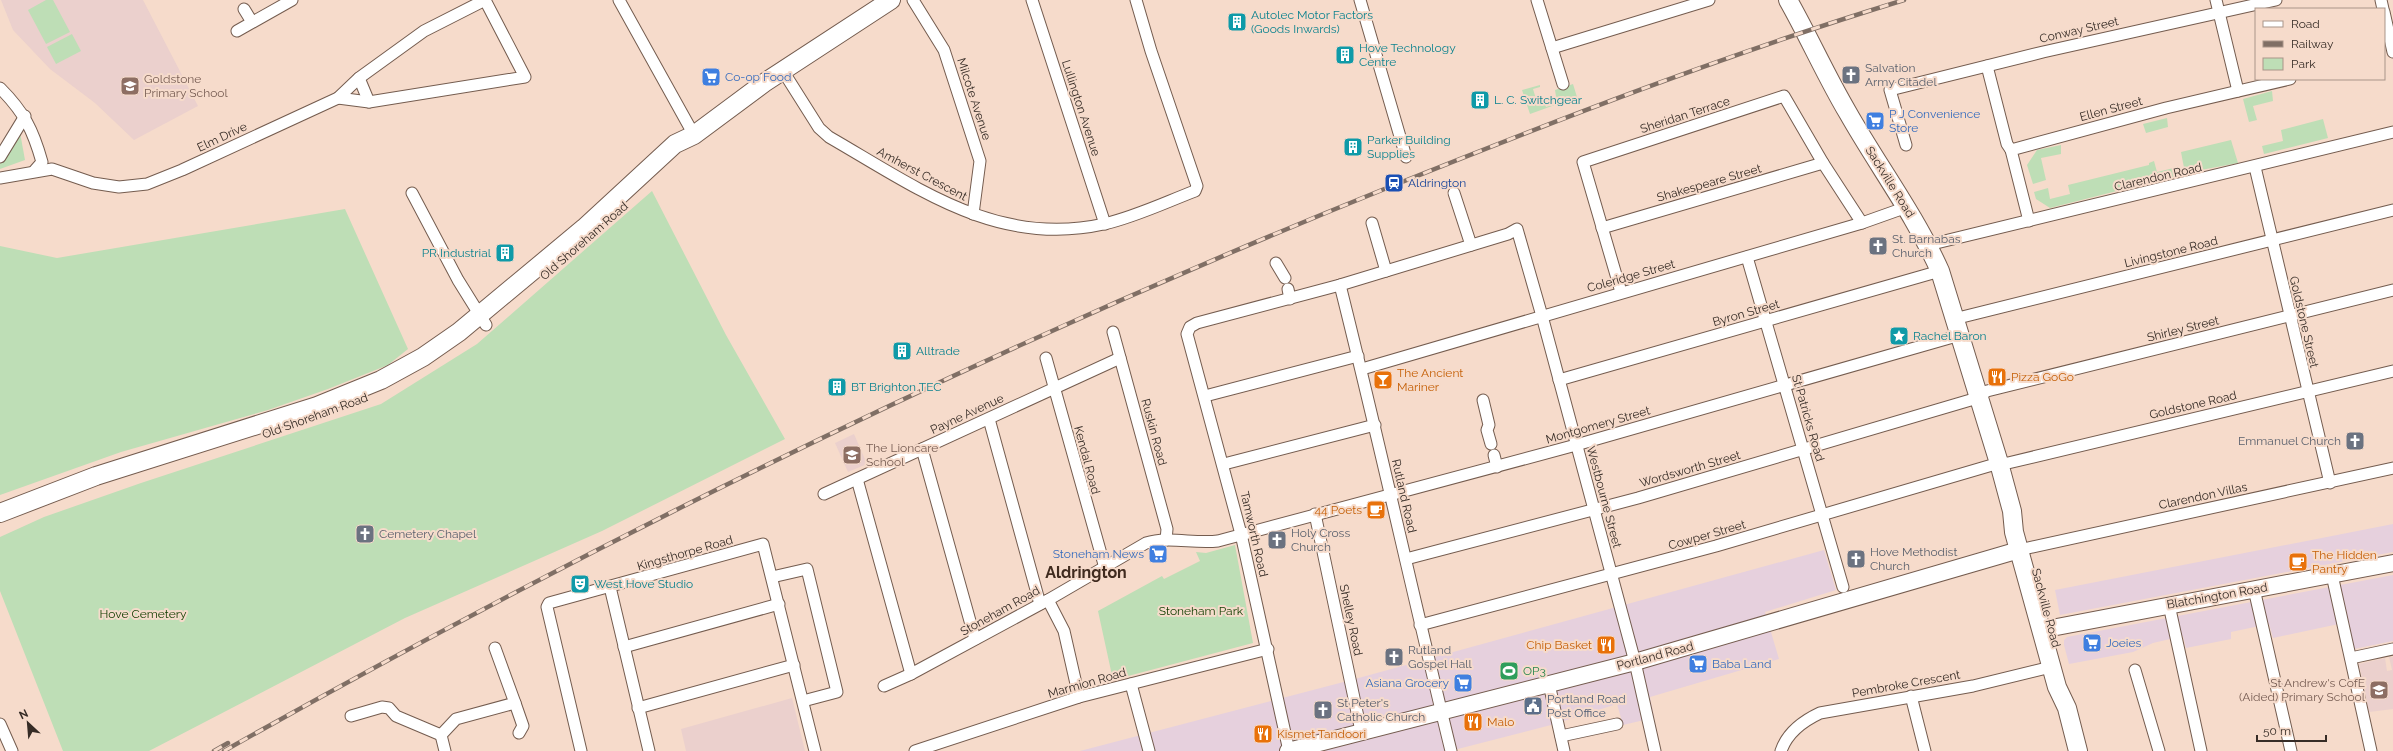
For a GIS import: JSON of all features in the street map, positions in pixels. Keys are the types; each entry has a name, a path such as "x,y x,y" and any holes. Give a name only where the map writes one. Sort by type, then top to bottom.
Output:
{"main road":[{"name":"Old Shoreham Road","path":"0,525 80,493 352,404 410,377 455,349 482,320 675,144 694,135 764,83 891,0"},
{"name":"Sackville Road","path":"1788,0 1848,114 1906,207 1928,245 1940,271 1980,396 2046,628 2066,684 2067,708 2078,751"},
{"name":"Old Shoreham Road","path":"0,513 96,476 351,393 423,357 482,320"},
{"name":"Sackville Road","path":"2046,628 2051,667 2056,687 2067,708"}],"street":[{"path":"237,31 292,0"},
{"path":"338,98 370,102 525,77 485,0"},
{"name":"Elm Drive","path":"0,178 35,170 52,169 93,183 119,187 147,184 182,170 338,98 359,78 424,31 485,0"},
{"path":"619,0 694,135"},
{"name":"Milcote Avenue","path":"913,0 944,50 980,161 973,214"},
{"name":"Lullington Avenue","path":"1032,0 1105,224"},
{"name":"Amherst Crescent","path":"783,71 819,128 828,137 954,208 1020,228 1045,231 1105,224 1195,191 1197,186 1151,51 1136,0"},
{"path":"1360,0 1406,157"},
{"path":"1537,0 1563,84"},
{"path":"1552,48 1709,0"},
{"path":"2216,0 2238,91"},
{"name":"Conway Street","path":"1906,145 1890,90 1987,66 2276,0"},
{"path":"244,9 252,22"},
{"path":"2385,15 2393,53"},
{"path":"1987,66 2029,221"},
{"path":"359,78 370,102"},
{"name":"Ellen Street","path":"2011,150 2286,80"},
{"path":"0,88 25,116 36,138 42,162 35,170"},
{"name":"Sheridan Terrace","path":"1621,292 1583,162 1784,96 1823,163 1862,223"},
{"path":"0,157 25,116"},
{"name":"Clarendon Road","path":"1928,245 2255,167 2393,132"},
{"name":"Shakespeare Street","path":"1602,228 1823,163"},
{"name":"Goldstone Street","path":"2255,167 2307,392 2330,483"},
{"path":"412,193 482,320"},
{"path":"1276,263 1288,288 1340,285 1471,245 1454,193"},
{"name":"Coleridge Street","path":"1362,369 1621,292 1862,223 1906,207"},
{"name":"Livingstone Road","path":"1957,327 2272,240 2393,210"},
{"path":"1372,222 1386,271"},
{"name":"Westbourne Street","path":"1471,245 1508,234 1517,229 1612,575 1635,662 1655,751"},
{"name":"St Patricks Road","path":"1747,257 1843,587"},
{"name":"Byron Street","path":"1559,380 1940,271"},
{"name":"Rutland Road","path":"1340,285 1362,369 1420,625 1451,751"},
{"name":"Tamworth Road","path":"1288,288 1197,323 1190,327 1187,334 1224,464 1268,649 1289,751"},
{"name":"Shirley Street","path":"1980,396 1987,391 2393,290"},
{"name":"Montgomery Street","path":"1241,534 1390,493 1497,467 1785,385 1957,327"},
{"name":"Ruskin Road","path":"1113,332 1167,529 1166,540"},
{"path":"1204,396 1358,356"},
{"name":"Kendal Road","path":"1046,358 1105,568"},
{"name":"Payne Avenue","path":"824,494 1120,358"},
{"name":"Goldstone Road","path":"1999,462 2008,463 2393,371"},
{"name":"Wordsworth Street","path":"1406,559 1594,510 1980,396"},
{"path":"1483,400 1489,425 1487,430 1497,467"},
{"path":"989,419 1044,602 1064,631 1079,698"},
{"path":"1224,464 1375,425"},
{"path":"922,449 975,639"},
{"name":"Cowper Street","path":"1420,625 1612,575 1999,462"},
{"name":"Clarendon Villas","path":"2024,549 2393,468"},
{"path":"856,479 911,674"},
{"name":"Shelley Road","path":"1314,514 1361,731"},
{"name":"Stoneham Road","path":"884,686 911,674 1044,602 1146,543 1166,540 1202,543 1241,534"},
{"name":"Kingsthorpe Road","path":"581,751 547,607 549,603 763,544 772,577"},
{"name":"Portland Road","path":"1289,751 1326,746 1361,731 1442,712 1635,662 2024,549"},
{"name":"Blatchington Road","path":"2046,628 2393,563"},
{"path":"803,700 837,692 806,569 772,577 815,751"},
{"path":"2332,575 2371,751"},
{"path":"610,587 649,751"},
{"path":"2254,589 2291,751"},
{"path":"624,647 779,604"},
{"path":"2169,605 2201,751"},
{"path":"495,648 523,726 519,733"},
{"name":"Marmion Road","path":"915,751 1079,698 1268,649"},
{"path":"2350,658 2393,650"},
{"path":"638,708 794,665"},
{"name":"Pembroke Crescent","path":"1781,751 1791,735 1803,721 1820,713 1973,686 2051,667"},
{"path":"2135,670 2159,751"},
{"path":"1131,684 1149,751"},
{"path":"1549,684 1564,751"},
{"path":"1911,696 1925,751"},
{"path":"441,735 456,719 515,703"},
{"path":"351,716 382,707 389,708 396,716 441,735"},
{"path":"0,724 12,751"},
{"path":"1561,736 1617,724"},
{"path":"441,735 445,751"}],"shaded area":[{"name":"Goldstone Primary School","path":"1,0 143,0 198,106 134,140 95,103 50,69 13,30"},
{"name":"The Lioncare School","path":"854,434 867,464 848,472 835,443"},
{"path":"2393,524 2393,552 2060,615 2055,590"},
{"path":"1824,550 1836,590 1765,612 1779,659 1650,697 1654,717 1640,721 1623,725 1617,704 1551,725 1450,751 1080,751 1355,679"},
{"path":"2393,575 2393,641 2354,649 2348,622 2273,638 2269,624 2231,632 2231,639 2186,648 2183,636 2153,643 2133,652 2069,664 2064,645 2064,640 2067,637"},
{"name":"St Andrew's CofE (Aided) Primary School","path":"2389,657 2393,657 2393,709 2369,712 2359,664 2385,658 2387,671 2392,670"},
{"path":"792,698 805,751 686,751 681,729"}],"green space":[{"path":"46,0 53,0 70,32 46,44 28,10"},
{"path":"72,34 81,51 56,64 47,47"},
{"path":"1573,84 1577,97 1530,114 1522,90 1540,85 1540,87 1533,89 1536,99 1543,97 1546,107 1557,103 1555,90"},
{"path":"2272,91 2273,101 2253,106 2257,120 2249,122 2243,99"},
{"path":"2167,118 2168,127 2146,133 2143,124"},
{"path":"2323,119 2328,138 2264,154 2262,146 2283,141 2281,130"},
{"path":"19,127 25,160 0,169 0,164"},
{"path":"2231,140 2238,163 2185,173 2181,152"},
{"path":"2061,145 2061,154 2041,158 2046,180 2033,184 2027,165 2037,150"},
{"path":"2154,161 2157,172 2178,167 2180,175 2050,208 2036,199 2034,192 2048,188 2050,199 2070,194 2068,185 2149,165 2149,163"},
{"name":"Hove Cemetery","path":"652,191 726,335 785,439 602,531 405,618 149,751 63,751 0,591 0,537 44,517 141,483 381,404 477,344"},
{"path":"345,209 408,349 388,365 328,389 268,410 121,452 0,495 0,246 57,258"},
{"name":"Stoneham Park","path":"1235,545 1253,643 1113,680 1098,611 1162,576 1164,579 1200,561 1196,552 1206,553"}],"railway":[{"path":"224,751 365,673 650,523 794,452 1085,316 1382,190 1511,139 1641,89 1706,66 1904,0"},
{"path":"214,751 228,743"}],"place":[{"name":"Autolec Motor Factors (Goods Inwards)","path":"1237,22"},
{"name":"Hove Technology Centre","path":"1345,55"},
{"name":"Salvation Army Citadel","path":"1851,75"},
{"name":"Co-op Food","path":"711,77"},
{"name":"Goldstone Primary School","path":"130,86"},
{"name":"L. C. Switchgear","path":"1480,100"},
{"name":"P J Convenience Store","path":"1875,121"},
{"name":"Parker Building Supplies","path":"1353,147"},
{"name":"Aldrington","path":"1394,183"},
{"name":"St. Barnabas Church","path":"1878,246"},
{"name":"PR Industrial","path":"505,253"},
{"name":"Rachel Baron","path":"1899,336"},
{"name":"Alltrade","path":"902,351"},
{"name":"Pizza GoGo","path":"1997,377"},
{"name":"The Ancient Mariner","path":"1383,380"},
{"name":"BT Brighton TEC","path":"837,387"},
{"name":"Emmanuel Church","path":"2355,441"},
{"name":"The Lioncare School","path":"852,455"},
{"name":"44 Poets","path":"1376,510"},
{"name":"Cemetery Chapel","path":"365,534"},
{"name":"Holy Cross Church","path":"1277,540"},
{"name":"Stoneham News","path":"1158,554"},
{"name":"Hove Methodist Church","path":"1856,559"},
{"name":"The Hidden Pantry","path":"2298,562"},
{"name":"West Hove Studio","path":"580,584"},
{"name":"Joeies","path":"2092,643"},
{"name":"Chip Basket","path":"1606,645"},
{"name":"Rutland Gospel Hall","path":"1394,657"},
{"name":"Baba Land","path":"1698,664"},
{"name":"OP3","path":"1509,671"},
{"name":"Asiana Grocery","path":"1463,683"},
{"name":"St Andrew's CofE (Aided) Primary School","path":"2379,690"},
{"name":"Portland Road Post Office","path":"1533,706"},
{"name":"St Peter's Catholic Church","path":"1323,710"},
{"name":"Malo","path":"1473,722"},
{"name":"Kismet Tandoori","path":"1263,734"}],"district":[{"name":"Aldrington","path":"1086,572"}]}
